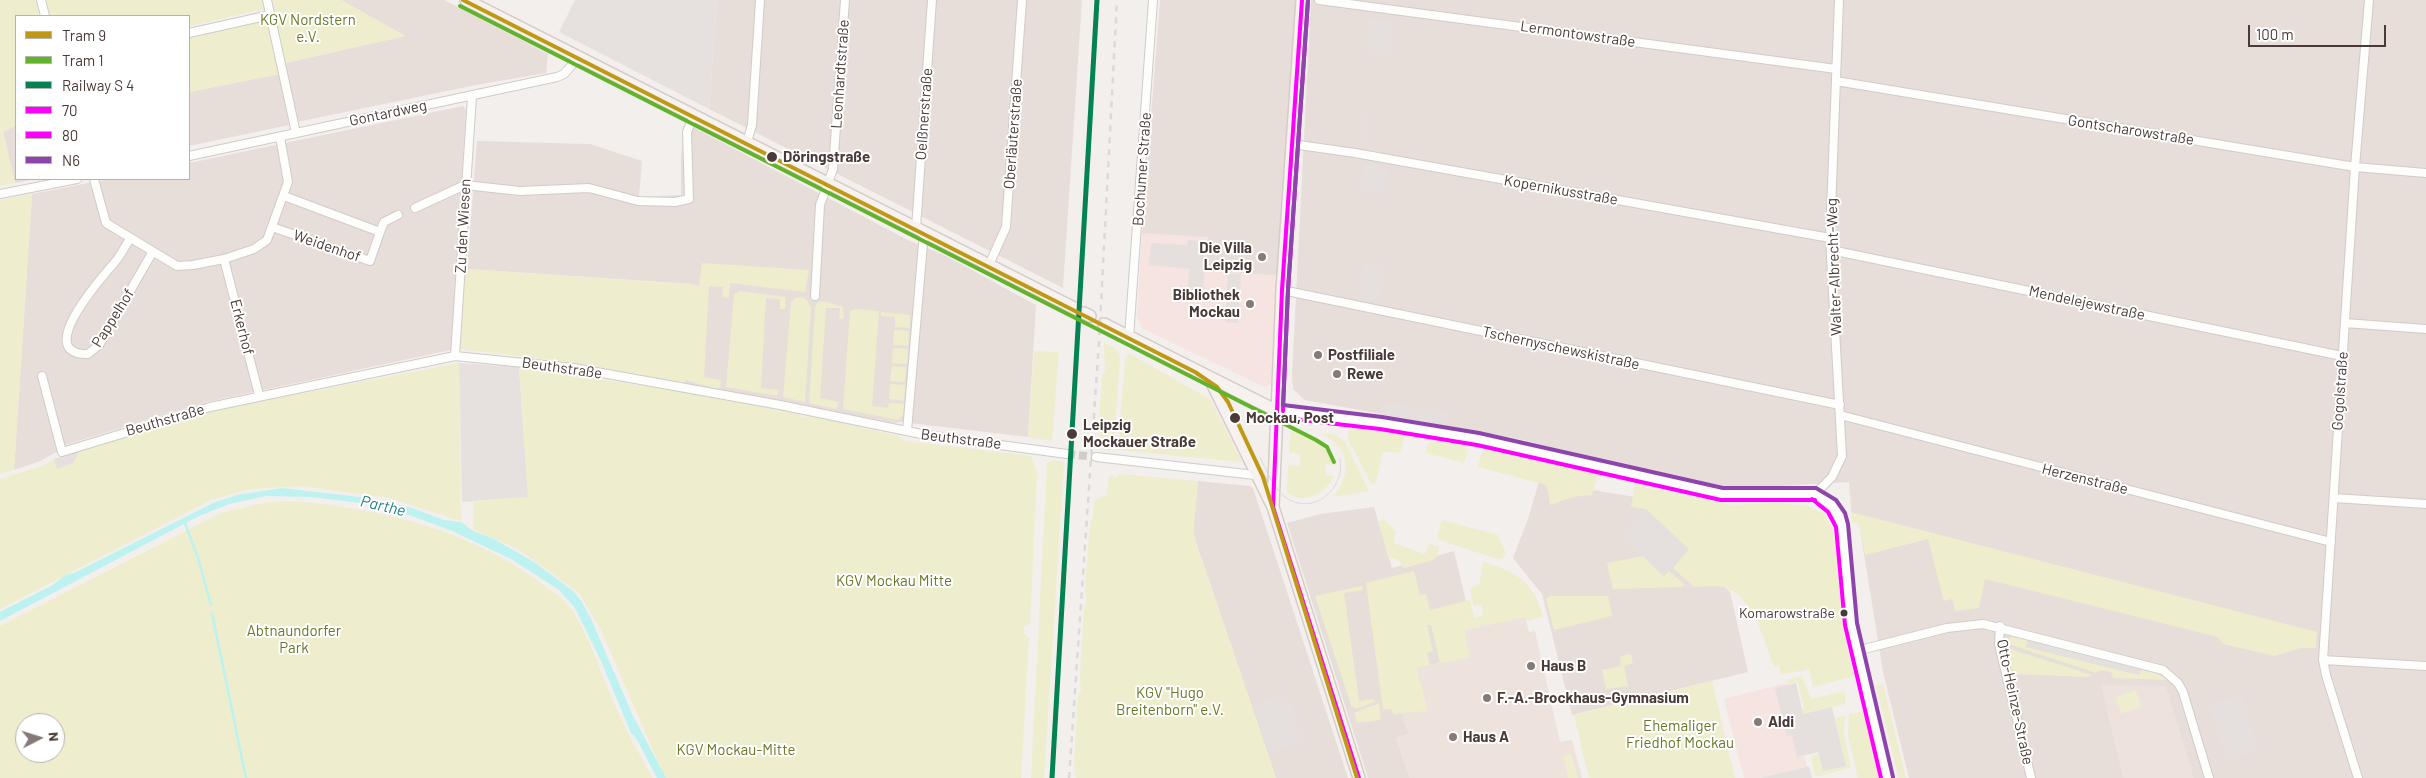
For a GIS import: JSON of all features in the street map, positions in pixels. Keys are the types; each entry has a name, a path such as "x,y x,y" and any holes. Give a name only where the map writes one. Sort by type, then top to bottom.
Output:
{"main road":[{"path":"466,0 1083,313"},
{"path":"1274,507 1282,290 1302,0"},
{"path":"1104,324 1211,380 1277,411"},
{"path":"1211,380 1256,475 1274,507 1359,778"}],"street":[{"path":"41,0 45,15"},
{"path":"267,0 296,133"},
{"path":"747,142 752,125 760,0"},
{"name":"Leonhardtstraße","path":"815,296 820,205 832,170 845,0"},
{"name":"Oelßnerstraße","path":"907,431 932,0"},
{"name":"Oberläuterstraße","path":"989,264 1006,227 1022,0"},
{"name":"Bochumer Straße","path":"1129,337 1154,0"},
{"name":"Lermontowstraße","path":"1319,0 1836,69"},
{"name":"Walter-Albrecht-Weg","path":"1815,494 1832,477 1842,456 1830,238 1839,0"},
{"name":"Gogolstraße","path":"2358,778 2326,675 2324,660 2342,356 2369,0"},
{"path":"190,33 270,16"},
{"name":"Gontardweg","path":"190,156 557,77 571,67 578,57"},
{"name":"Gontscharowstraße","path":"1836,81 2355,167 2426,173"},
{"name":"Zu den Wiesen","path":"455,356 472,96"},
{"path":"415,208 465,185 520,191 589,188 638,202 675,202 689,199 687,132 694,115"},
{"path":"94,180 104,220 152,253 176,266 224,259 254,248 267,240 288,182 280,137"},
{"name":"Kopernikusstraße","path":"1292,144 1355,153 1830,238"},
{"path":"0,194 72,180"},
{"name":"Weidenhof","path":"272,227 370,261 380,232 284,196"},
{"path":"380,232 384,222 398,215"},
{"name":"Pappelhof","path":"130,239 116,260 98,280 69,327 65,340 68,347 74,352 88,354 99,345 152,253"},
{"name":"Mendelejewstraße","path":"1831,250 2342,356"},
{"name":"Erkerhof","path":"224,259 259,395"},
{"name":"Tschernyschewskistraße","path":"1282,290 1840,405"},
{"path":"2345,323 2426,329"},
{"name":"Beuthstraße","path":"45,387 62,452 164,420 259,395 455,356 574,368 780,405 907,431 1068,454"},
{"path":"42,376 45,387 54,383"},
{"path":"1277,411 1381,423 1478,439 1722,494 1815,494 1831,504 1839,516 1842,526 1851,624 1887,778"},
{"name":"Herzenstraße","path":"1840,415 2331,542"},
{"path":"1096,457 1256,475"},
{"path":"2334,498 2426,504"},
{"path":"1856,651 1947,628 1984,624 2000,626 2133,661 2168,673 2178,683 2183,692 2209,778"},
{"name":"Otto-Heinze-Straße","path":"2000,626 1999,644 2031,778"},
{"path":"2324,660 2426,666"}],"shaded area":[{"path":"341,0 444,0 548,54 546,73 476,85 297,122 285,63 405,36"},
{"path":"575,0 717,0 709,109 559,32"},
{"path":"717,0 1082,0 1063,288 709,109"},
{"path":"1160,0 1296,0 1278,276 1206,270 1142,233"},
{"path":"1311,0 2426,0 2426,778 1909,778 1883,672 1859,523 1852,523 1849,482 1782,486 1714,487 1523,440 1305,400 1293,389 1292,375"},
{"path":"1368,19 1392,22 1390,56 1366,54"},
{"path":"279,74 289,125 190,146 190,92"},
{"path":"463,106 466,110 451,350 207,402 65,445 40,461 14,470 32,194 104,180 190,180 190,163"},
{"path":"1363,113 1371,114 1369,143 1361,142"},
{"path":"685,123 908,240 944,255 1036,305 1028,437 901,422 893,423 685,383 692,284 467,269 477,141 590,144 642,161 639,197 681,195 681,157"},
{"path":"15,126 15,180 30,180 15,183 3,132"},
{"path":"1365,164 1388,168 1383,194 1361,190"},
{"path":"1142,233 1208,237 1206,270 1278,276 1272,384 1264,387 1142,328 1137,316"},
{"path":"1188,240 1206,241 1203,292 1188,291 1189,269 1149,265 1151,243 1187,245"},
{"path":"1365,262 1386,267 1379,302 1357,297"},
{"path":"1228,274 1241,274 1238,323 1225,322"},
{"path":"459,363 519,367 528,497 462,502"},
{"path":"1382,402 1447,412 1445,425 1380,414"},
{"path":"80,450 73,463 57,469 54,459"},
{"path":"1198,481 1250,486 1253,488 1348,778 1276,778 1193,533"},
{"path":"1539,481 1635,497 1730,592 1748,672 1572,715 1542,594 1513,558 1529,516"},
{"path":"1374,507 1392,568 1454,551 1466,601 1464,630 1470,657 1430,665 1403,717 1409,734 1396,738 1410,778 1368,778 1287,523 1320,514"},
{"path":"1646,509 1689,549 1664,576 1621,536"},
{"name":"F.-A.-Brockhaus-Gymnasium","path":"1525,617 1529,632 1535,631 1560,742 1572,740 1582,778 1410,778 1396,738 1408,734 1402,713 1427,710 1417,668 1470,657 1464,630"},
{"path":"2028,640 2141,669 2139,675 2026,647"},
{"name":"Aldi","path":"1787,683 1807,767 1759,778 1744,778 1724,699"},
{"path":"1796,683 1803,714 1832,707 1846,766 1823,771 1818,752 1797,757 1792,735 1787,736 1775,688"},
{"path":"2101,685 2166,686 2194,778 2123,778"},
{"path":"1286,692 1297,722 1293,723 1295,730 1299,729 1303,740 1271,752 1255,705"},
{"path":"2241,695 2259,751 2227,761 2209,705"},
{"path":"1809,766 1812,778 1759,778 1807,767"}],"green space":[{"path":"0,0 36,0 39,15 15,15 15,126 3,132 15,183 0,186"},
{"name":"KGV Nordstern e.V.","path":"46,0 263,0 265,9 190,26 190,15 50,15"},
{"name":"KGV Nordstern e.V.","path":"272,0 341,0 405,36 285,63"},
{"name":"KGV Nordstern e.V.","path":"268,20 279,74 190,92 190,38"},
{"path":"32,194 14,470 0,474 0,200"},
{"path":"702,263 809,270 805,292 730,283 729,298 722,297 723,287 709,286 704,377 721,380 720,387 717,389 685,380 685,383 574,363 460,349 465,270 467,269 699,285"},
{"path":"739,291 786,297 785,309 780,309 780,299 766,298 761,388 779,390 777,396 726,387 734,295"},
{"path":"802,297 807,300 811,308 805,402 783,397 791,302 795,298"},
{"path":"823,301 843,307 844,319 839,318 840,308 826,308 820,398 838,402 837,409 809,403 815,308 817,303"},
{"path":"855,309 879,311 872,406 888,408 889,403 904,404 903,415 898,420 843,409 850,311"},
{"path":"881,312 910,315 910,328 895,327 895,317 881,316"},
{"path":"894,330 909,331 908,346 893,345"},
{"path":"1104,343 1114,347 1120,355 1114,446 1111,451 1098,449 1101,425 1099,418 1102,377 1105,371"},
{"path":"893,348 908,349 907,364 892,363"},
{"path":"1034,351 1059,352 1052,441 1028,437"},
{"path":"1128,353 1210,399 1242,462 1118,450 1125,360"},
{"path":"459,363 461,521 389,498 302,486 250,489 211,500 0,609 0,479 42,466 54,459 58,468 72,463 80,450 211,411"},
{"path":"892,366 906,367 905,382 890,381"},
{"name":"KGV Mockau Mitte","path":"519,367 684,392 799,414 802,417 812,416 898,436 905,441 1031,456 1037,473 1030,623 1024,627 1024,633 1029,638 1021,778 665,778 601,630 579,593 518,549 474,530 473,501 528,497"},
{"path":"890,384 905,385 904,401 889,399"},
{"path":"1349,428 1405,435 1400,453 1383,451 1376,482 1372,485 1348,439"},
{"path":"1296,430 1309,433 1321,442 1330,452 1335,465 1326,464 1325,475 1334,476 1326,488 1307,498 1293,496 1287,492 1288,465 1300,466 1300,454 1289,453 1291,433"},
{"path":"1320,433 1336,435 1345,442 1369,491 1333,497 1344,478 1345,461 1338,445"},
{"path":"1438,439 1463,443 1468,451 1464,463 1426,453 1427,445"},
{"path":"1492,446 1590,467 1598,475 1592,495 1573,497 1550,505 1547,485 1478,467 1481,454"},
{"path":"1052,460 1064,462 1044,778 1031,778 1047,464"},
{"name":"KGV \"Hugo Breitenborn\" e.V.","path":"1119,474 1198,481 1193,534 1276,778 1076,778 1074,766 1078,696 1081,690 1084,608 1087,601 1085,588 1089,535 1094,507 1093,501 1107,495 1109,476 1118,477"},
{"path":"1635,485 1732,505 1777,503 1807,506 1825,514 1834,533 1843,628 1854,676 1813,687 1809,669 1781,675 1779,666 1774,667 1751,611 1736,593 1726,588 1714,586 1694,587 1673,568 1689,549 1646,509 1631,507"},
{"name":"Abtnaundorfer Park","path":"294,501 357,509 420,524 450,534 480,546 508,561 548,588 568,605 582,627 622,721 653,778 0,778 0,626 221,513 269,502"},
{"path":"1851,512 2317,632 2316,648 2300,648 2275,656 2223,644 2218,637 1985,579 1979,608 1955,611 1952,599 1944,601 1928,539 1865,555 1859,523 1852,523"},
{"path":"1384,519 1396,532 1393,543 1425,554 1429,544 1439,547 1438,555 1433,560 1404,568 1398,560 1388,557 1379,522"},
{"path":"1442,520 1498,535 1506,553 1501,559 1494,558 1439,540 1437,535"},
{"path":"1643,556 1664,576 1669,571 1684,584 1683,587 1613,589 1607,563"},
{"path":"1483,562 1514,574 1529,586 1543,617 1526,621 1525,617 1464,630 1470,657 1440,663 1431,625 1427,625 1433,651 1427,653 1430,665 1417,668 1427,711 1393,714 1392,709 1383,710 1366,583 1414,571 1420,595 1426,594 1430,610 1470,600 1474,618 1483,615 1481,605 1474,606 1470,588 1479,585"},
{"path":"1362,586 1363,590 1344,593 1359,701 1373,699 1375,702 1355,709 1351,705 1315,596"},
{"path":"1550,596 1608,596 1612,616 1554,630 1546,599"},
{"path":"2012,637 2028,640 2026,647 2139,675 2141,669 2160,675 2168,680 2113,678 2111,672 2101,670 2096,673 2005,643"},
{"path":"2004,647 2092,675 2087,677 2016,674 2006,661"},
{"path":"1631,654 1633,663 1624,666 1628,686 1606,689 1602,670 1621,666 1620,656"},
{"path":"1802,676 1811,699 1845,691 1845,704 1800,714 1797,710 1804,709 1798,682 1788,684 1787,680"},
{"name":"Ehemaliger Friedhof Mockau","path":"1712,681 1735,778 1589,778 1574,715"},
{"path":"1883,684 1906,778 1899,778 1876,686"},
{"path":"2136,690 2141,707 2121,714 2116,697"},
{"path":"1379,703 1381,720 1357,723 1354,713"},
{"path":"1866,710 1882,778 1858,778 1848,736 1849,715"},
{"path":"1845,716 1844,734 1851,768 1815,777 1811,756 1818,754 1823,771 1846,766 1835,718"},
{"path":"1571,754 1578,778 1568,778 1563,756"}],"water":[{"name":"Parthe","path":"282,488 369,498 412,508 444,520 461,522 473,531 494,539 534,562 573,591 582,602 591,619 633,716 666,778 657,778 636,738 631,733 601,661 575,608 559,590 511,559 450,530 406,514 359,503 312,497 266,496 229,504 197,517 0,621 0,612 53,585 65,575 74,573 213,503 237,495"}],"waterway":[{"path":"185,523 198,558 211,605"},
{"path":"212,613 246,778"}],"tunnel":[{"path":"1067,454 1096,457"}],"tram line":[{"name":"9","path":"463,0 1195,372 1217,387 1228,402 1263,477 1357,778"},
{"name":"1","path":"460,6 1316,440 1327,447 1334,462"},
{"path":"1260,457 1277,489 1285,497 1295,502 1306,504 1316,502 1325,497 1332,489 1338,480 1340,459"}],"railway":[{"path":"1069,778 1099,342 1117,0"}],"transit line":[{"path":"1052,778 1097,0"},
{"name":"70","path":"1302,0 1282,290 1273,507 1359,778"},
{"name":"80","path":"1283,411 1288,290 1308,0"},
{"name":"N6","path":"1308,0 1288,290 1283,405 1382,417 1479,433 1723,488 1816,488 1836,500 1845,513 1848,524 1857,623 1893,777"},
{"name":"80","path":"1276,417 1380,429 1477,445 1721,500 1815,500"},
{"name":"80","path":"1812,499 1828,512 1836,527 1845,625 1881,778"}],"place":[{"name":"Döringstraße","path":"772,157"},
{"name":"Die Villa Leipzig","path":"1262,257"},
{"name":"Bibliothek Mockau","path":"1250,304"},
{"name":"Postfiliale","path":"1318,355"},
{"name":"Rewe","path":"1337,374"},
{"name":"Mockau, Post","path":"1235,418"},
{"name":"Leipzig Mockauer Straße","path":"1072,434"},
{"name":"Komarowstraße","path":"1844,613"},
{"name":"Haus B","path":"1531,666"},
{"name":"F.-A.-Brockhaus-Gymnasium","path":"1487,698"},
{"name":"Aldi","path":"1758,722"},
{"name":"Haus A","path":"1453,737"}],"park label":[{"name":"KGV Mockau-Mitte","path":"736,750"}]}
